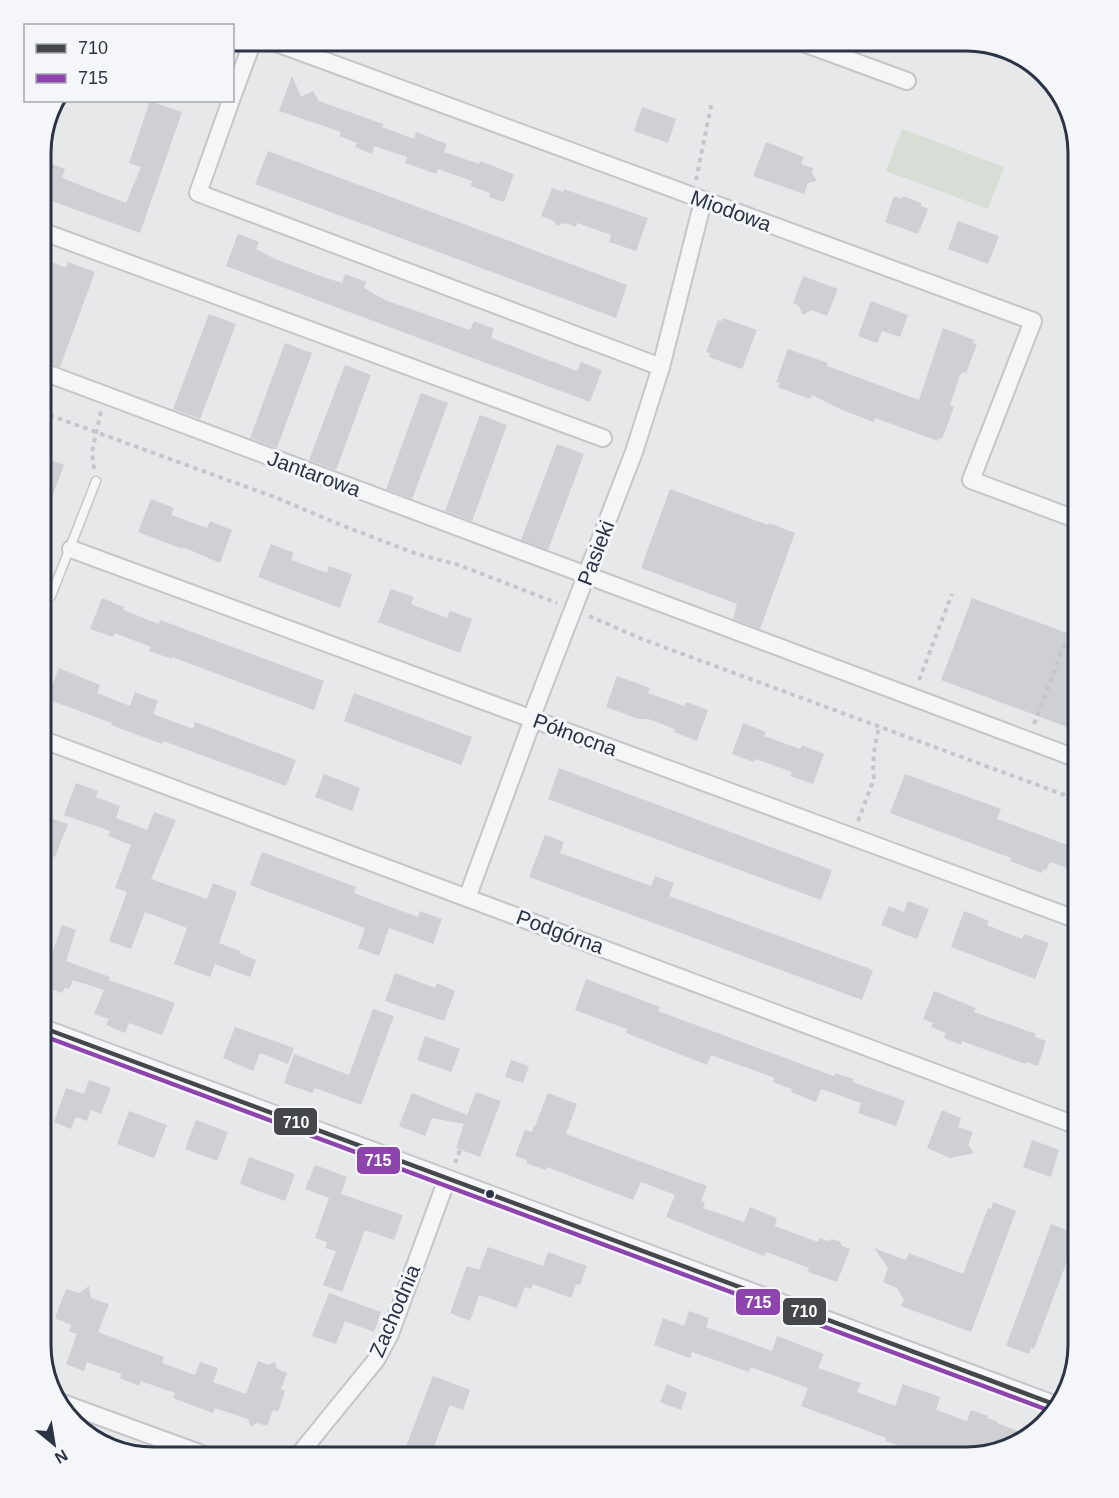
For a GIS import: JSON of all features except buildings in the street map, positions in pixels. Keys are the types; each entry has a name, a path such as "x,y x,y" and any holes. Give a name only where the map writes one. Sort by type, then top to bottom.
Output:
{"street":[{"path":"234,93 249,51"},
{"name":"Miodowa","path":"301,51 1033,321 970,480 1068,516"},
{"path":"825,51 907,81"},
{"path":"231,102 198,193 662,367"},
{"name":"Pasieki","path":"467,898 533,719 535,708 634,452 662,367 703,201"},
{"path":"51,235 603,438"},
{"name":"Jantarowa","path":"51,375 1068,755"},
{"name":"Północna","path":"71,549 1068,916"},
{"name":"Podgórna","path":"51,743 1068,1122"},
{"path":"51,1031 1050,1402"},
{"name":"Zachodnia","path":"306,1447 369,1368 390,1334 447,1179"},
{"path":"72,1406 180,1447"}],"lane":[{"path":"51,596 96,481"}],"path":[{"path":"703,201 696,182 708,131 712,101"},
{"path":"96,481 92,452 105,396"},
{"path":"913,698 952,594"},
{"path":"1028,740 1066,640"},
{"path":"857,826 874,779 875,745 879,727"}],"shaded area":[{"path":"902,129 1004,167 988,209 886,171"}],"transit line":[{"name":"710","path":"51,1031 1050,1402"},
{"name":"715","path":"51,1039 1045,1409"}]}
